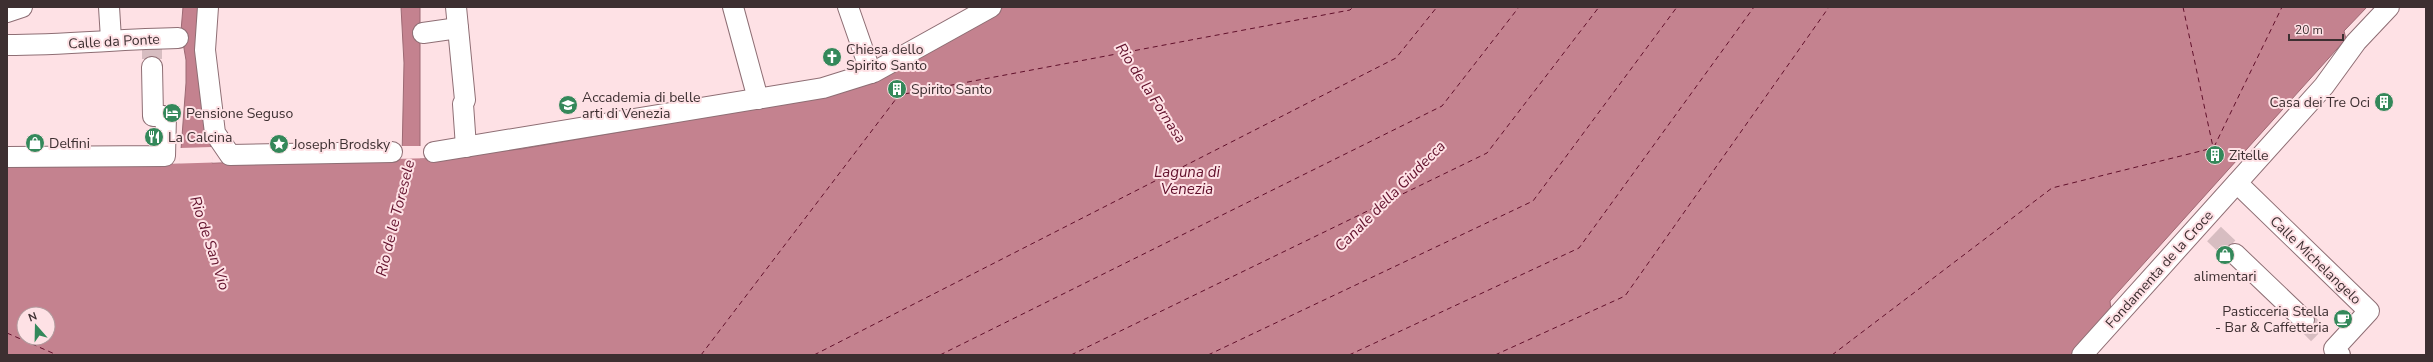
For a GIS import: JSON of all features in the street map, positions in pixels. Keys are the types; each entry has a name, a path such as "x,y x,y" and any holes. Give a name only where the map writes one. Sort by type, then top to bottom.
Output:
{"street":[{"path":"7,12 22,7"},
{"path":"109,7 111,39"},
{"path":"208,7 205,50 215,133 230,155 392,152"},
{"path":"456,7 465,100 463,104 466,147"},
{"path":"733,7 758,99"},
{"path":"848,7 871,73"},
{"path":"434,152 823,88 871,73 990,7"},
{"name":"Fondamenta de la Croce","path":"2082,355 2207,228 2237,182 2324,86 2356,42 2389,7"},
{"path":"423,33 458,28"},
{"name":"Calle da Ponte","path":"7,45 49,45 111,39 178,38"},
{"path":"7,157 165,156 166,116 153,116 152,67"},
{"name":"Calle Michelangelo","path":"2237,182 2370,311 2332,350"},
{"path":"2235,254 2304,320"}],"water":[{"name":"Laguna di Venezia","path":"183,7 204,7 205,70 212,163 402,158 404,63 401,7 420,7 420,158 434,158 521,149 827,96 1004,7 2367,7 2344,31 2346,39 2110,301 2111,311 2071,355 7,355 7,166 180,163 186,83 186,60 181,31"}],"pier":[{"path":"401,146 422,146 422,157 434,156 434,158 392,159 400,156"},
{"path":"212,147 213,161 230,160 230,162 165,164 165,162 179,162 180,148"}],"ferry route":[{"path":"701,355 899,95 1350,10 1353,7"},
{"path":"814,355 1396,58 1437,7"},
{"path":"940,355 1442,106 1519,7"},
{"path":"1071,355 1487,153 1599,7"},
{"path":"1208,355 1533,201 1677,7"},
{"path":"1349,355 1579,248 1754,7"},
{"path":"1495,355 1625,296 1829,7"},
{"path":"2183,7 2213,147"},
{"path":"2214,147 2282,7"},
{"path":"1832,355 2052,188 2213,148"},
{"path":"7,333 57,355"}],"tunnel":[{"path":"152,39 152,67"},
{"path":"2214,234 2235,254"},
{"path":"2304,320 2324,340"}],"place":[{"name":"Chiesa dello Spirito Santo","path":"832,57"},
{"name":"Spirito Santo","path":"897,89"},
{"name":"Casa dei Tre Oci","path":"2384,102"},
{"name":"Accademia di belle arti di Venezia","path":"568,105"},
{"name":"Pensione Seguso","path":"172,113"},
{"name":"La Calcina","path":"154,137"},
{"name":"Delfini","path":"35,143"},
{"name":"Joseph Brodsky","path":"279,144"},
{"name":"Zitelle","path":"2215,155"},
{"name":"alimentari","path":"2225,255"},
{"name":"Pasticceria Stella - Bar & Caffetteria","path":"2343,319"}],"water label":[{"name":"Rio de la Fornasa","path":"1151,93"},
{"name":"Canale della Giudecca","path":"1390,196"},
{"name":"Rio de le Toresele","path":"395,218"},
{"name":"Rio de San Vio","path":"210,243"}]}
